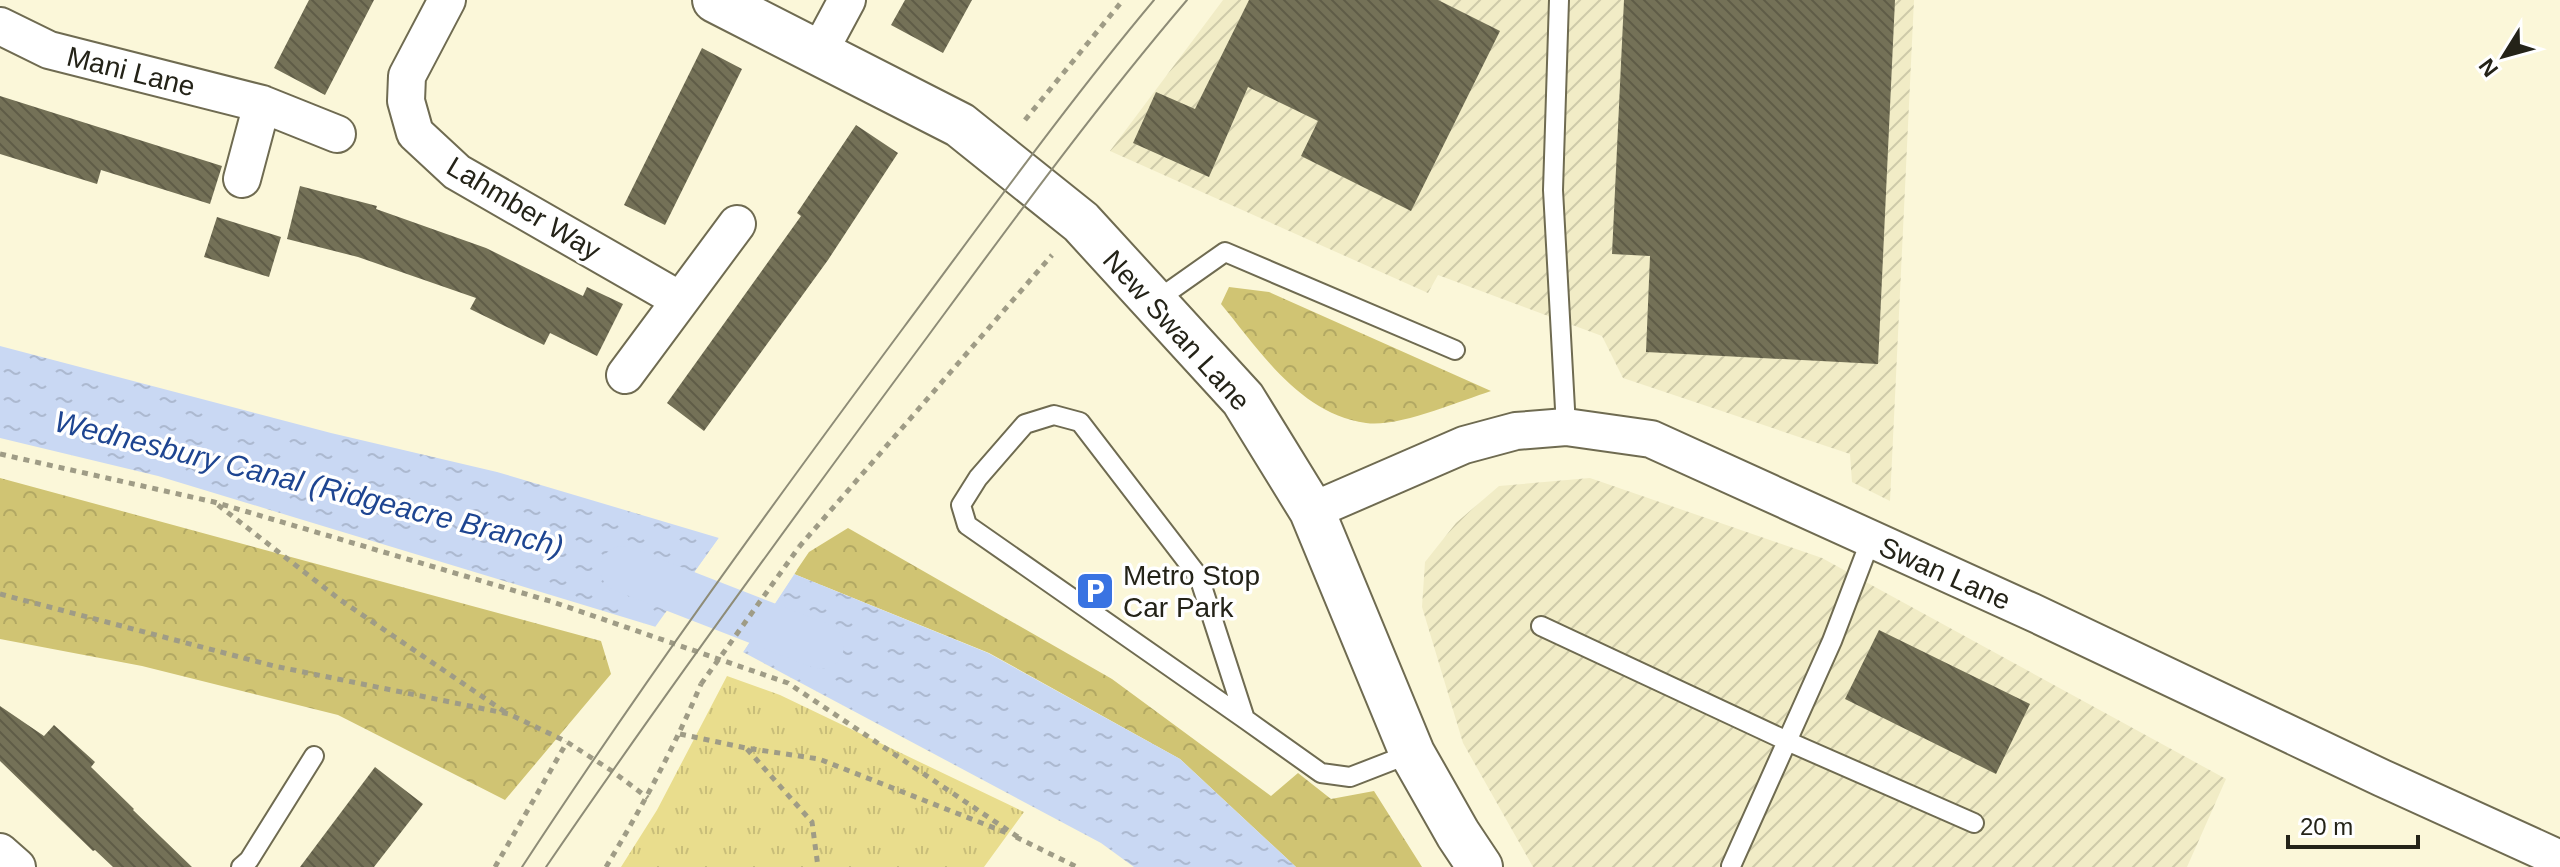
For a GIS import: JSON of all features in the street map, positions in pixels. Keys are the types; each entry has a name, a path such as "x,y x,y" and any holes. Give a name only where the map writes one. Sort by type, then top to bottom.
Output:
{"main road":[{"name":"New Swan Lane","path":"715,0 960,125 1081,222 1243,399 1312,511 1412,753 1480,867"}],"street":[{"name":"Lahmber Way","path":"447,0 407,76 406,101 415,133 457,172 680,300"},
{"path":"818,54 847,0"},
{"name":"Mani Lane","path":"7,18 49,50 262,104 337,134"},
{"path":"242,179 262,104"},
{"path":"625,375 737,224"},
{"name":"Swan Lane","path":"1312,511 1464,445 1516,431 1566,427 1651,439 2032,612 2560,859"},
{"path":"0,852 17,867"}],"lane":[{"path":"1559,0 1553,190 1566,427"},
{"path":"1154,302 1225,252 1455,350"},
{"path":"1245,719 1199,577 1080,422 1054,415 1025,424 978,478 961,505 967,525 1321,773 1350,777 1412,753"},
{"path":"1731,866 1832,641 1871,539"},
{"path":"1541,626 1787,741 1974,823"},
{"path":"241,867 249,860 314,756"}],"path":[{"path":"1026,118 1123,0"},
{"path":"606,867 648,798 701,684 799,547 1081,222"},
{"path":"0,454 214,502 553,602 788,683 1018,837"},
{"path":"214,502 339,599 509,714 567,742 648,798"},
{"path":"0,594 274,666 509,714"},
{"path":"680,734 819,759 1018,837 1077,867"},
{"path":"495,867 567,742"},
{"path":"746,748 812,822 818,867"}],"shaded area":[{"path":"1223,0 1914,0 1890,501 1852,482 1850,454 1623,378 1602,336 1438,275 1428,293 1110,151"},
{"path":"1590,478 1822,558 2226,779 2187,867 1533,867 1463,743 1422,607 1425,562 1456,523 1499,486"}],"green space":[{"path":"1229,287 1269,292 1491,391 1394,422 1366,423 1342,417 1301,394 1267,360 1221,304"},
{"path":"0,478 601,641 611,674 505,800 338,715 142,666 0,639"},
{"path":"848,528 1112,679 1271,796 1298,773 1331,799 1374,791 1422,867 1296,867 1180,759 989,653 794,574 809,552"},
{"path":"727,676 780,695 1024,812 984,867 621,867 657,810"}],"water":[{"path":"0,346 331,433 497,472 719,538 656,627 158,476 0,438"},
{"path":"794,574 988,653 1180,759 1296,867 1134,867 1101,843 743,652"}],"pier":[{"path":"721,535 722,540 659,629 653,630"},
{"path":"793,570 797,570 741,655 740,649"}],"building":[{"path":"309,0 374,0 325,95 274,68"},
{"path":"905,0 972,0 943,53 891,25"},
{"path":"1249,0 1438,0 1500,31 1411,211 1301,156 1318,121 1248,87 1209,177 1133,143 1156,92 1195,109"},
{"path":"1624,0 1895,0 1878,364 1646,352 1650,256 1612,254"},
{"path":"702,48 742,69 665,225 624,205"},
{"path":"0,96 222,166 210,204 101,170 97,184 0,154"},
{"path":"856,125 898,153 828,260 704,431 667,403 801,216 797,213"},
{"path":"300,186 377,206 376,209 486,248 583,296 587,287 623,304 597,356 550,333 544,345 470,309 476,298 358,257 287,239"},
{"path":"217,217 281,237 269,277 204,257"},
{"path":"1879,630 2030,704 1996,774 1845,699"},
{"path":"0,706 44,736 54,725 95,762 91,767 192,867 113,867 93,851 0,761"},
{"path":"375,767 423,804 374,867 300,867"}],"waterway":[{"name":"Wednesbury Canal (Ridgeacre Branch)","path":"623,569 821,646"}],"tram line":[{"path":"522,867 661,662 806,460 1089,80 1154,0"},
{"path":"546,867 831,467 1087,124 1187,0"}],"place":[{"name":"Metro Stop Car Park","path":"1095,591"}]}
